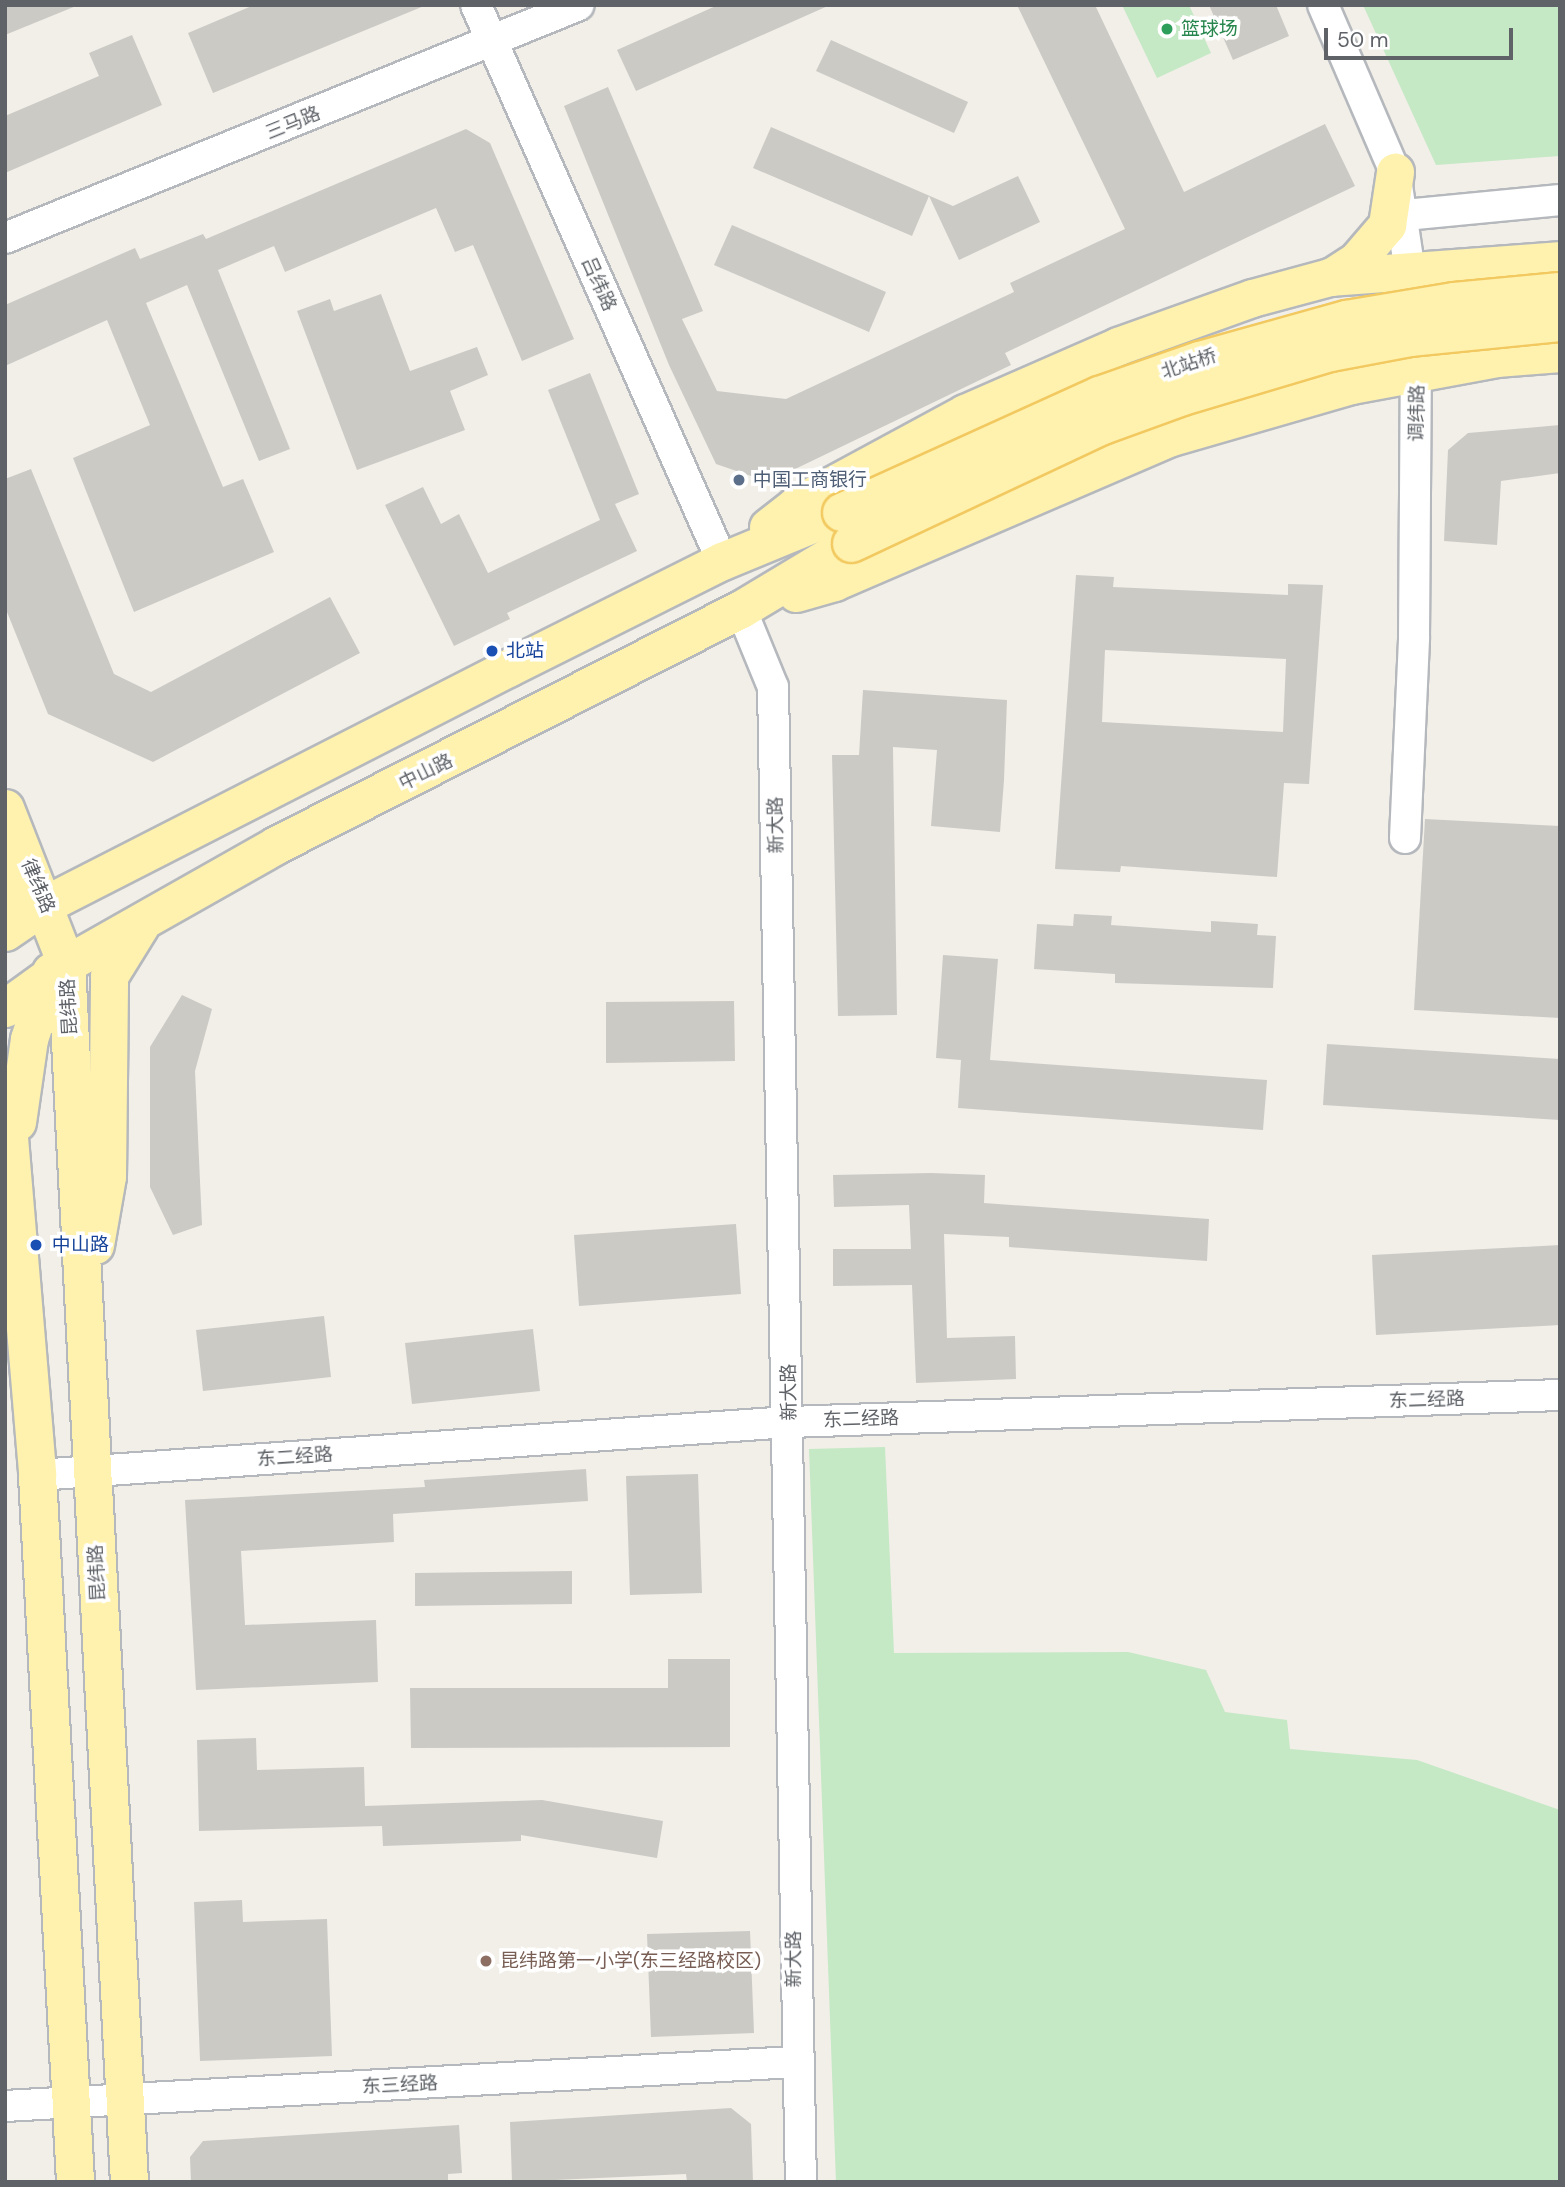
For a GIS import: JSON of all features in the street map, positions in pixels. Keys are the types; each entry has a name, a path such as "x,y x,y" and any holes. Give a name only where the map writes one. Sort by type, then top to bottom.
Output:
{"main road":[{"path":"1330,277 1356,261 1387,225 1395,173"},
{"path":"5,932 46,904 722,561 797,504 965,413 1174,325 1330,277 1560,260"},
{"name":"北站桥","path":"846,528 1086,400 1199,360 1346,320 1454,301 1560,291"},
{"name":"北站桥","path":"846,528 1102,425 1182,396 1330,352 1410,337 1560,322"},
{"path":"741,609 834,582 1171,437 1417,371 1560,353"},
{"path":"722,561 846,528"},
{"name":"中山路","path":"5,1008 58,961 150,916 276,845 741,609 846,528"},
{"name":"律纬路","path":"5,808 46,904 58,961"},
{"path":"5,819 11,872 5,913"},
{"path":"8,1158 29,1039 58,961 98,894 169,841"},
{"path":"83,1290 107,1176 109,976 131,934 150,916"},
{"name":"昆纬路","path":"58,961 83,1290 129,2182"},
{"path":"5,1090 8,1158 37,1475 75,2182"}],"street":[{"name":"吕纬路","path":"476,5 722,561"},
{"name":"三马路","path":"5,238 492,43 579,5"},
{"name":"调纬路","path":"1323,5 1395,173 1405,215 1412,270 1417,371 1405,838"},
{"path":"1405,215 1560,200"},
{"name":"新大路","path":"741,609 773,687 790,1422 795,2062 801,2182"},
{"name":"东二经路","path":"37,1475 790,1422 1560,1395"},
{"name":"东三经路","path":"5,2106 795,2062"}],"green space":[{"name":"篮球场","path":"1122,5 1189,5 1211,53 1157,78"},
{"path":"1363,5 1560,5 1560,156 1436,165"},
{"path":"885,1447 894,1653 1128,1652 1206,1670 1225,1712 1287,1720 1290,1749 1417,1760 1560,1810 1560,2182 836,2182 809,1449"}],"building":[{"path":"5,5 76,5 76,6 5,35"},
{"path":"254,5 424,6 213,93 188,33"},
{"path":"718,5 830,5 636,91 617,50"},
{"path":"1017,5 1095,5 1184,192 1325,124 1355,186 1005,353 1011,365 791,471 751,476 716,464 669,365 564,106 608,87 703,311 682,319 717,391 786,399 1014,292 1010,283 1125,229"},
{"path":"1209,5 1276,5 1289,36 1233,60"},
{"path":"132,35 162,105 5,173 5,116 99,76 89,53"},
{"path":"831,40 968,102 954,133 816,71"},
{"path":"771,127 953,206 1018,176 1040,222 959,260 929,196 912,236 753,168"},
{"path":"466,129 490,143 574,339 522,361 473,245 455,252 436,208 285,272 274,246 218,270 290,449 259,461 187,285 146,303 223,487 243,479 274,552 134,612 73,458 150,425 107,320 5,366 5,305 135,248 140,259 203,234 206,239"},
{"path":"732,225 886,292 869,332 714,265"},
{"path":"381,294 410,371 477,347 488,375 450,391 465,430 357,470 297,311 330,299 334,311"},
{"path":"590,373 639,494 615,504 637,551 507,613 510,619 454,646 385,505 423,487 441,524 459,514 488,573 600,520 548,390"},
{"path":"1560,425 1560,473 1501,481 1497,545 1444,541 1448,450 1468,433"},
{"path":"31,469 114,674 151,692 330,597 360,653 153,762 48,714 5,607 5,479"},
{"path":"1076,575 1114,577 1113,587 1288,595 1288,584 1323,585 1309,784 1284,783 1277,877 1121,866 1120,872 1055,869","holes":["1105,650 1286,659 1283,732 1102,722"]},
{"path":"863,690 1007,700 1004,780 1000,832 931,826 937,750 893,747 897,1015 838,1016 832,755 859,755"},
{"path":"1425,819 1560,826 1560,1018 1414,1010"},
{"path":"1074,914 1112,916 1111,925 1211,932 1211,921 1258,924 1257,935 1276,936 1273,988 1115,983 1115,974 1034,969 1037,924 1073,926"},
{"path":"943,955 998,959 990,1060 1267,1080 1263,1130 958,1108 961,1060 936,1058"},
{"path":"182,995 212,1009 195,1071 202,1225 173,1235 150,1187 150,1047"},
{"path":"734,1001 735,1061 606,1063 606,1002"},
{"path":"1327,1044 1560,1059 1560,1120 1323,1105"},
{"path":"833,1175 985,1175 984,1203 1209,1219 1207,1261 1009,1247 1009,1237 944,1234 947,1338 1015,1336 1016,1379 916,1383 912,1285 833,1286 833,1249 911,1249 909,1205 834,1207"},
{"path":"736,1224 741,1294 579,1306 574,1235"},
{"path":"1560,1245 1560,1325 1376,1335 1372,1255"},
{"path":"324,1316 331,1377 203,1391 196,1330"},
{"path":"533,1329 540,1391 412,1404 405,1343"},
{"path":"586,1469 588,1501 393,1514 394,1542 241,1551 245,1625 376,1620 378,1682 196,1690 185,1500 425,1487 424,1480"},
{"path":"698,1474 702,1593 630,1595 626,1476"},
{"path":"572,1571 572,1604 415,1606 415,1573"},
{"path":"668,1659 730,1659 730,1747 411,1748 410,1688 668,1688"},
{"path":"256,1738 257,1770 364,1767 365,1806 542,1800 663,1821 657,1858 521,1835 521,1841 383,1846 382,1826 199,1831 197,1740"},
{"path":"242,1900 243,1922 327,1919 332,2056 200,2061 194,1902"},
{"path":"750,1931 754,2033 651,2037 647,1934"},
{"path":"731,2108 751,2124 753,2182 687,2182 686,2174 512,2182 510,2122"},
{"path":"459,2125 462,2173 448,2174 448,2182 191,2182 190,2157 203,2141"}],"place":[{"name":"篮球场","path":"1167,29"},
{"name":"中国工商银行","path":"739,480"},
{"name":"北站","path":"492,651"},
{"name":"中山路","path":"36,1245"},
{"name":"昆纬路第一小学(东三经路校区)","path":"486,1961"}]}
